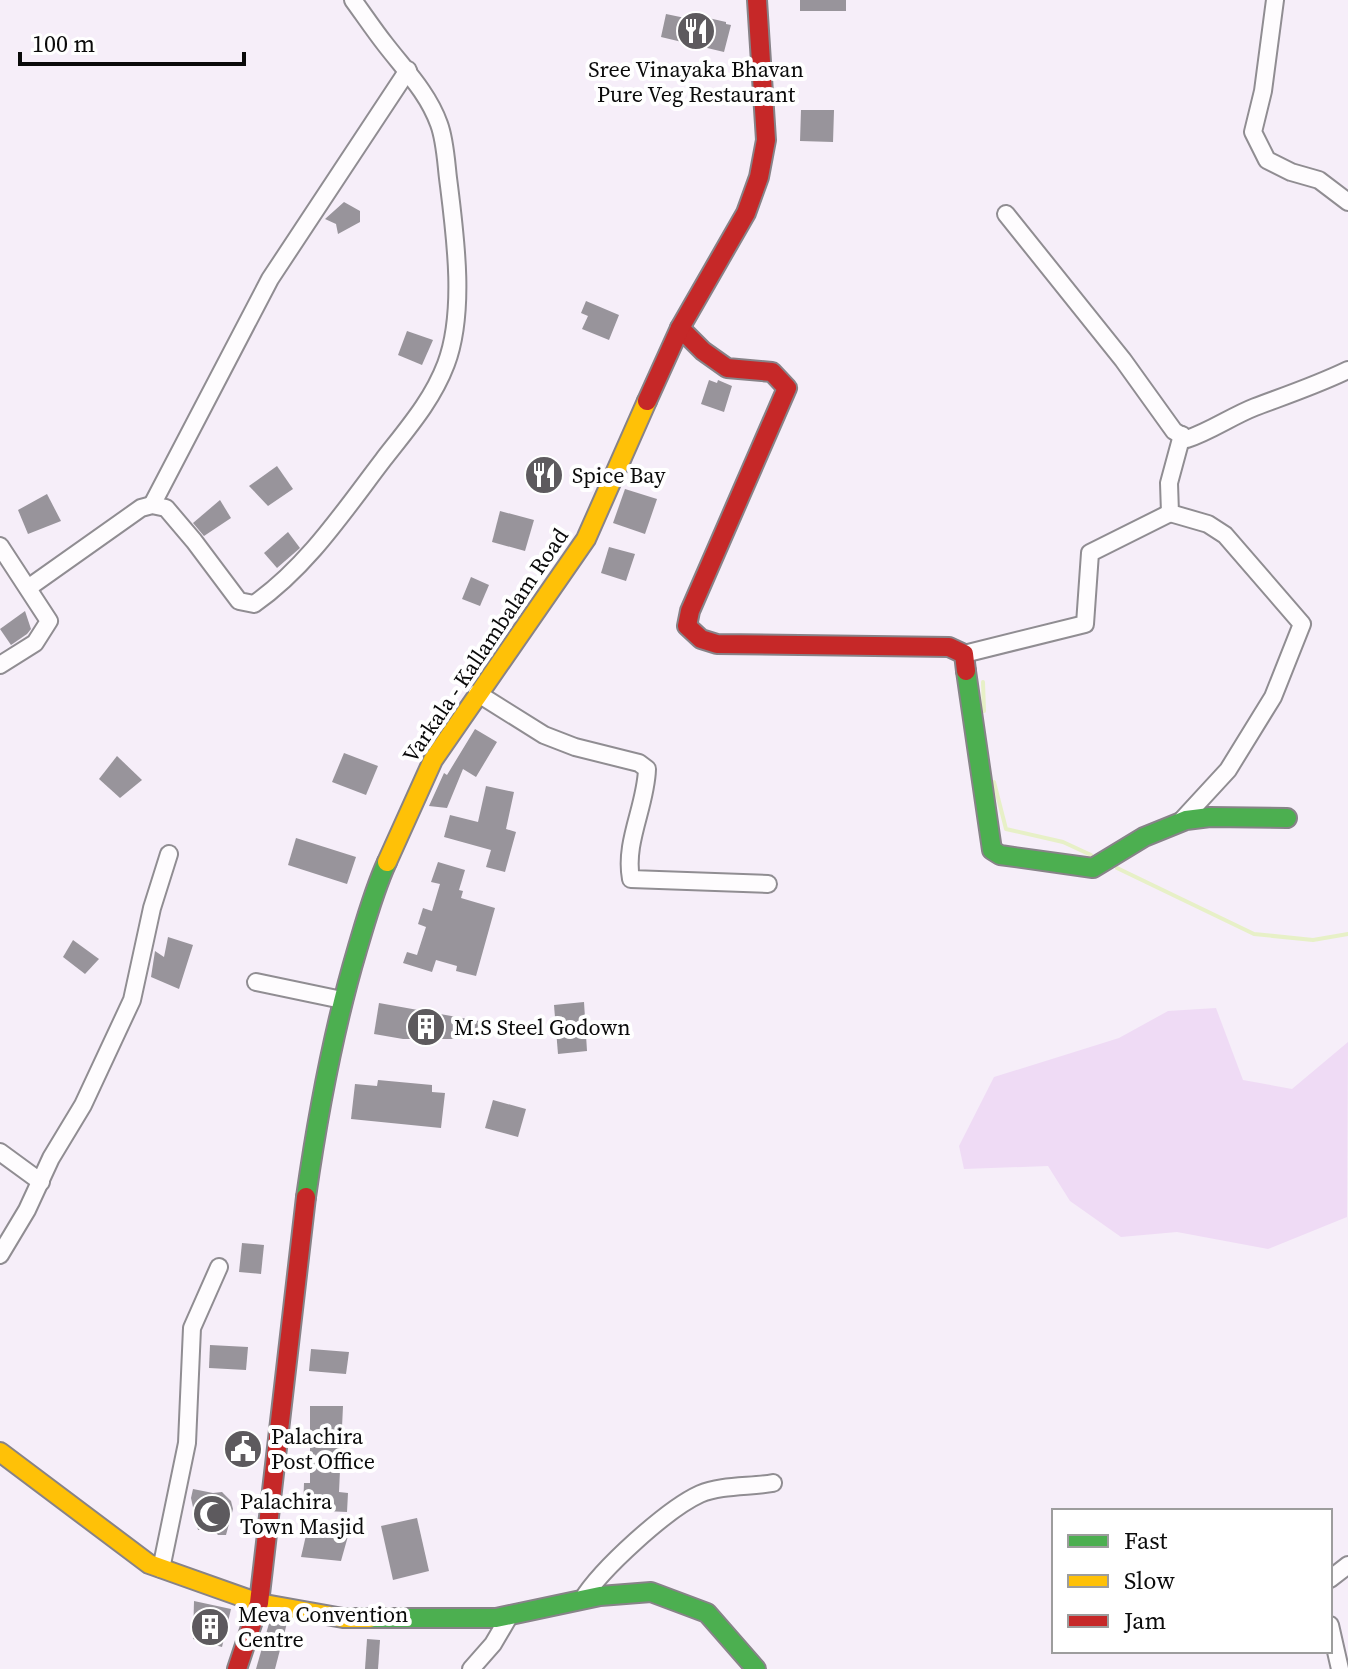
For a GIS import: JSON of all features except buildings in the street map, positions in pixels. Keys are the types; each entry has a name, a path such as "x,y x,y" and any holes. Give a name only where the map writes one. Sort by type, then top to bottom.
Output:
{"main road":[{"name":"Varkala - Kallambalam Road","path":"237,1669 259,1603 295,1277 317,1117 342,1000 383,871 433,760 586,539 680,328 746,213 759,177 766,140 757,0"},
{"path":"680,328 703,351 727,368 772,372 787,388 690,611 687,626 695,636 716,645 949,647 964,654 992,850 1000,855 1093,868 1121,850 1178,824 1200,818 1266,822 1287,818"},
{"path":"0,1452 149,1564 259,1603 343,1618 496,1618 582,1600 651,1592 707,1613 756,1669"}],"street":[{"path":"28,588 141,508 152,505 166,508 239,601 254,604 303,561 430,400 447,362 454,325 457,275 441,127 430,102 408,70 385,45 353,0"},
{"path":"1275,0 1263,91 1253,132 1267,160 1291,172 1319,180 1348,202"},
{"path":"152,505 270,279 408,70"},
{"path":"1006,214 1123,360 1174,431 1187,439 1253,408 1309,389 1348,370"},
{"path":"1170,513 1169,483 1182,435"},
{"path":"964,654 1085,624 1090,553 1170,513 1208,524 1225,535 1302,624 1273,697 1228,770 1178,824"},
{"path":"0,546 49,621 35,643 0,665"},
{"path":"477,693 544,735 575,747 639,763 647,769 647,791 628,861 631,879 768,884"},
{"path":"0,1255 83,1105 132,1000 152,908 169,854"},
{"path":"256,982 342,1000"},
{"path":"0,1152 41,1182"},
{"path":"161,1569 187,1443 192,1328 219,1267"},
{"path":"582,1600 593,1582 613,1562 684,1503 703,1493 773,1483"},
{"path":"1332,1577 1348,1565"},
{"path":"471,1669 493,1644 510,1615"},
{"path":"1332,1634 1340,1669"}],"shaded area":[{"path":"1216,1008 1243,1080 1292,1089 1348,1042 1347,1217 1268,1249 1177,1232 1121,1237 1070,1201 1048,1166 964,1169 959,1146 994,1077 1119,1038 1168,1011"}],"waterway":[{"path":"983,682 984,711"},
{"path":"994,782 1006,829 1063,842 1091,855"},
{"path":"1117,868 1254,934 1313,940 1348,934"}],"traffic: fast":[{"path":"966,671 992,850 1000,855 1093,868 1144,837 1186,820 1210,817 1287,818"},
{"path":"306,1197 333,1042 367,916 387,862"},
{"path":"370,1618 496,1618 600,1596 651,1592 707,1613 756,1669"}],"traffic: slow":[{"path":"387,862 433,760 586,539 647,401"},
{"path":"0,1452 149,1564 259,1603 343,1618 370,1618"}],"traffic: jam":[{"path":"647,401 680,328 746,213 759,177 766,140 757,0"},
{"path":"680,328 703,351 727,368 772,372 787,388 690,611 687,626 701,639 717,644 949,647 964,654 966,671"},
{"path":"237,1669 259,1603 306,1197"}],"place":[{"name":"Sree Vinayaka Bhavan Pure Veg Restaurant","path":"696,31"},
{"name":"Spice Bay","path":"544,475"},
{"name":"M.S Steel Godown","path":"426,1027"},
{"name":"Palachira Post Office","path":"243,1449"},
{"name":"Palachira Town Masjid","path":"212,1514"},
{"name":"Meva Convention Centre","path":"210,1627"}]}
